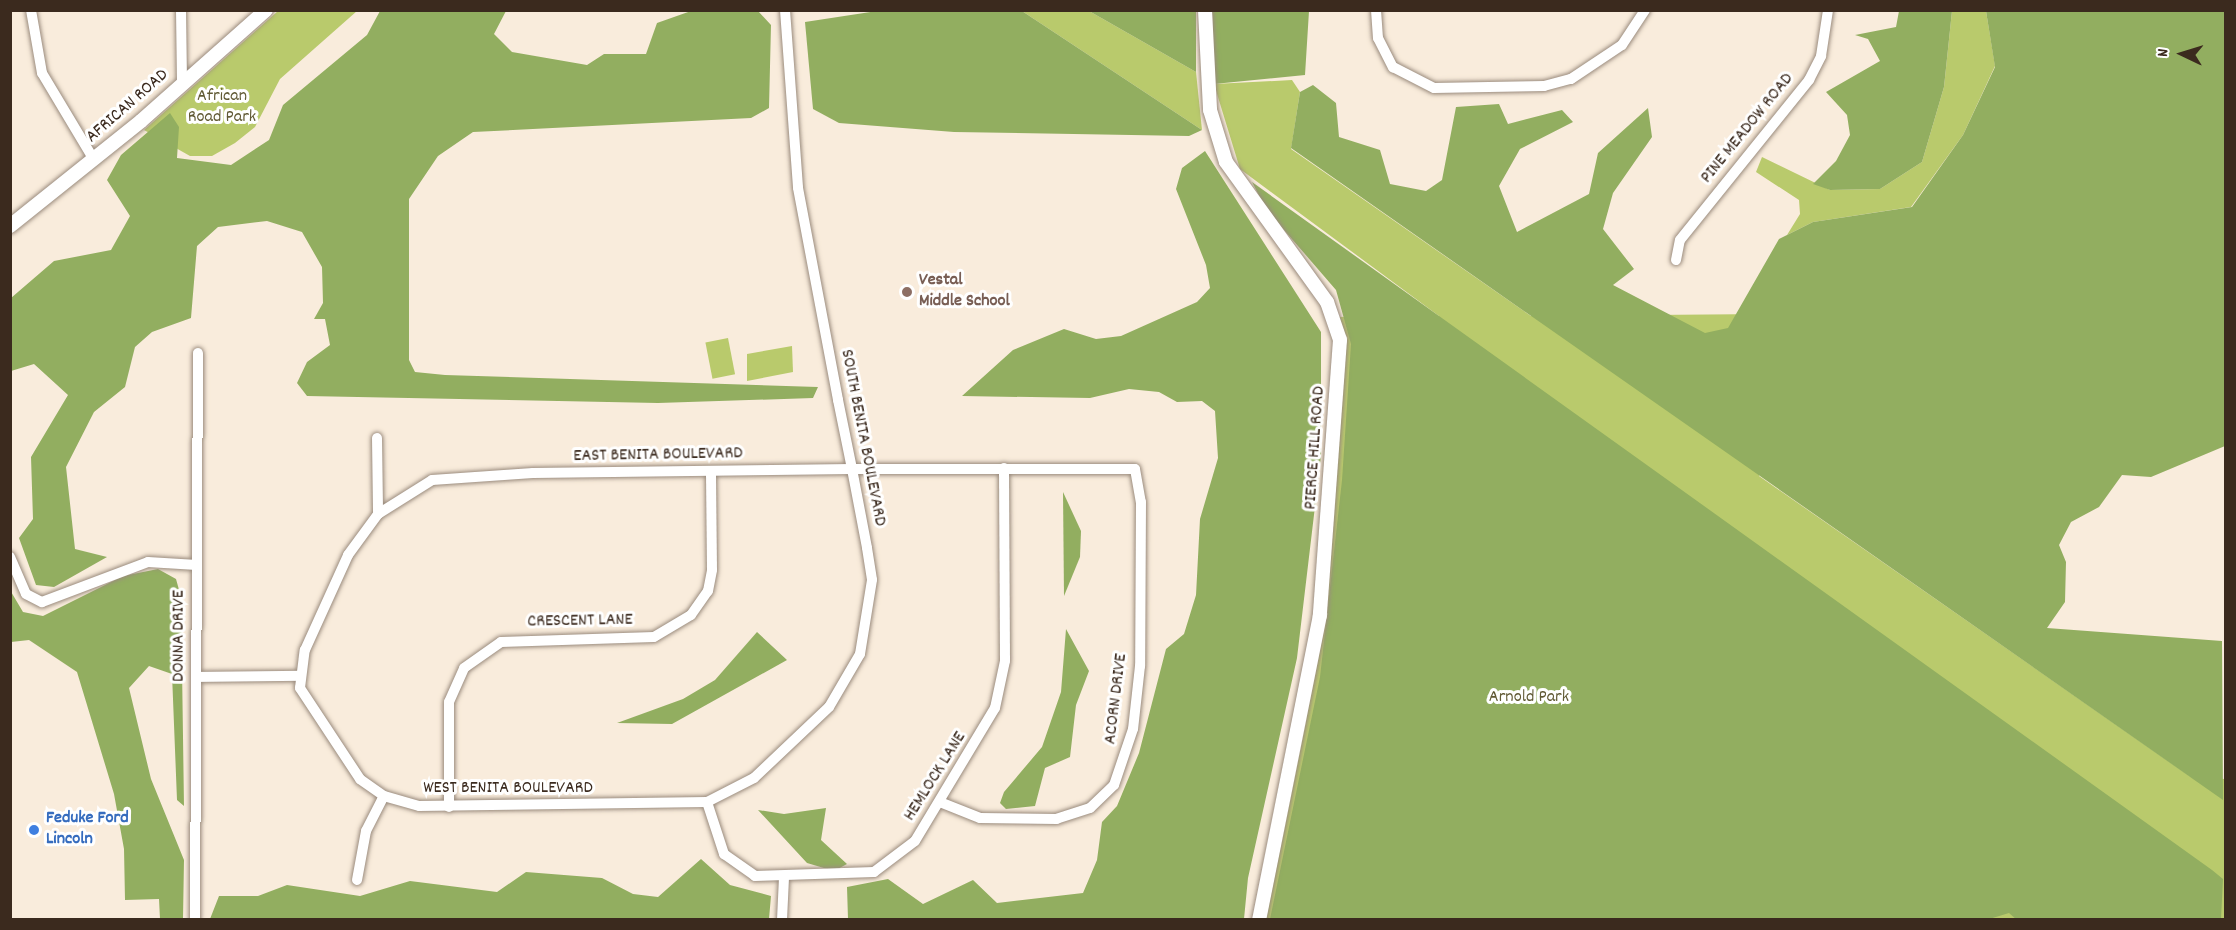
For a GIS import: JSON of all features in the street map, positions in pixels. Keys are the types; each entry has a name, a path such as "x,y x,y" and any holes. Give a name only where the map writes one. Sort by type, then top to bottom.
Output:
{"street":[{"path":"31,10 42,73 94,160"},
{"path":"181,10 182,84"},
{"name":"AFRICAN ROAD","path":"10,226 94,160 266,10"},
{"name":"SOUTH BENITA BOULEVARD","path":"707,802 754,778 801,736 829,707 860,654 872,580 791,146 785,10"},
{"name":"PIERCE HILL ROAD","path":"1204,10 1210,110 1226,162 1327,302 1340,340 1320,615 1259,920"},
{"path":"1376,10 1378,38 1394,67 1434,88 1544,86 1571,79 1622,45 1645,10"},
{"name":"PINE MEADOW ROAD","path":"1676,260 1680,240 1809,80 1821,57 1828,10"},
{"name":"DONNA DRIVE","path":"195,920 198,353"},
{"path":"377,438 378,514"},
{"name":"HEMLOCK LANE","path":"707,802 716,838 733,865 755,876 841,878 889,866 915,841 986,729 1003,670 1004,468"},
{"name":"EAST BENITA BOULEVARD","path":"299,676 308,641 348,555 378,514 411,489 454,475 852,469 1131,468"},
{"name":"ACORN DRIVE","path":"940,802 980,818 1057,819 1090,808 1114,785 1133,729 1140,666 1140,474 1131,468"},
{"name":"CRESCENT LANE","path":"448,807 449,702 464,668 501,642 654,637 691,615 708,591 712,570 711,472"},
{"path":"10,556 26,594 42,602 148,562 196,565"},
{"path":"196,677 299,676"},
{"name":"WEST BENITA BOULEVARD","path":"299,676 327,733 360,779 384,796 419,806 448,807 707,802"},
{"path":"357,880 366,831 384,796"},
{"path":"783,920 784,878"}],"green space":[{"name":"African Road Park","path":"278,11 357,11 280,79 255,127 235,143 212,156 190,156 144,130"},
{"path":"380,11 506,11 494,34 512,52 587,65 604,54 646,54 657,23 691,11 758,11 771,25 769,108 751,118 473,132 438,156 409,199 409,360 415,372 445,375 818,387 813,398 658,403 307,396 297,383 307,362 330,345 325,319 314,319 323,303 322,267 302,232 267,221 218,227 197,246 191,318 152,332 135,347 125,387 94,412 66,467 75,549 107,557 54,587 36,585 19,538 33,519 31,457 68,395 34,364 11,371 11,298 54,261 111,250 130,216 107,180 121,155 170,113 179,127 177,158 231,165 269,140 283,105 367,35"},
{"path":"877,11 1022,11 1202,130 1189,136 954,132 839,123 813,109 805,22"},
{"path":"1022,11 1089,11 1196,72 1202,130"},
{"path":"1089,11 1196,11 1196,72"},
{"path":"1212,11 1309,11 1305,75 1214,84"},
{"path":"1899,11 1952,11 1944,87 1922,162 1880,189 1830,190 1813,184 1836,161 1850,135 1847,115 1826,92 1880,61 1868,39 1855,35 1896,27"},
{"path":"1952,11 1986,11 1995,66 1963,135 1911,207 1813,222 1787,235 1800,214 1799,200 1756,172 1762,157 1830,190 1880,189 1922,162 1944,87"},
{"path":"1986,11 2225,11 2225,446 2151,477 2122,475 2099,507 2071,522 2059,545 2066,562 2065,602 2047,628 2222,641 2223,800 1291,148 1300,92 1313,85 1336,103 1339,137 1380,150 1390,184 1426,191 1442,180 1456,107 1499,104 1508,124 1562,110 1573,122 1520,149 1499,186 1517,232 1589,194 1598,153 1648,108 1652,137 1613,193 1603,229 1634,269 1613,285 1705,333 1728,328 1779,239 1813,222 1912,207 1963,135 1995,67"},
{"name":"Arnold Park","path":"1292,80 1300,92 1291,149 1531,316 1766,314 1759,476 2191,777 2225,779 2225,919 1259,919 1314,650 1330,511 1334,317 1439,316 1240,169 1214,84"},
{"path":"1205,151 1321,332 1321,456 1297,658 1248,878 1244,919 848,919 847,887 888,879 923,904 973,880 997,903 1083,893 1097,860 1102,822 1117,806 1139,753 1166,649 1184,634 1196,595 1200,519 1218,458 1215,411 1202,401 1177,402 1159,392 1129,389 1090,398 962,396 1013,350 1064,329 1096,339 1121,336 1197,302 1210,288 1206,265 1176,189 1182,168"},
{"name":"Arnold Park","path":"1252,182 2212,870 2223,879 2221,919 2017,920 2009,913 1986,920 1270,919 1320,677 1342,480 1351,344 1336,290 1266,209"},
{"path":"728,338 735,374 712,379 705,342"},
{"path":"792,346 793,372 747,381 747,354"},
{"path":"1063,492 1081,531 1080,557 1064,596"},
{"path":"158,569 176,579 181,597 184,806 177,800 172,674 149,666 129,688 151,779 184,860 183,919 160,919 159,899 125,900 124,849 114,794 77,672 29,640 11,642 10,590 23,612 43,616 123,576"},
{"path":"1066,629 1089,671 1076,705 1070,757 1045,768 1035,806 1006,809 1000,803 1004,792 1042,747 1061,692"},
{"path":"757,632 787,660 672,724 617,723 683,699 715,680"},
{"path":"826,808 821,840 847,864 834,871 807,863 758,810 784,814"},
{"path":"701,859 730,885 771,896 769,919 210,919 219,896 258,896 287,885 360,896 410,881 497,892 526,872 602,878 633,894 658,897"}],"place":[{"name":"Vestal Middle School","path":"907,292"},
{"name":"Feduke Ford Lincoln","path":"34,830"}]}
